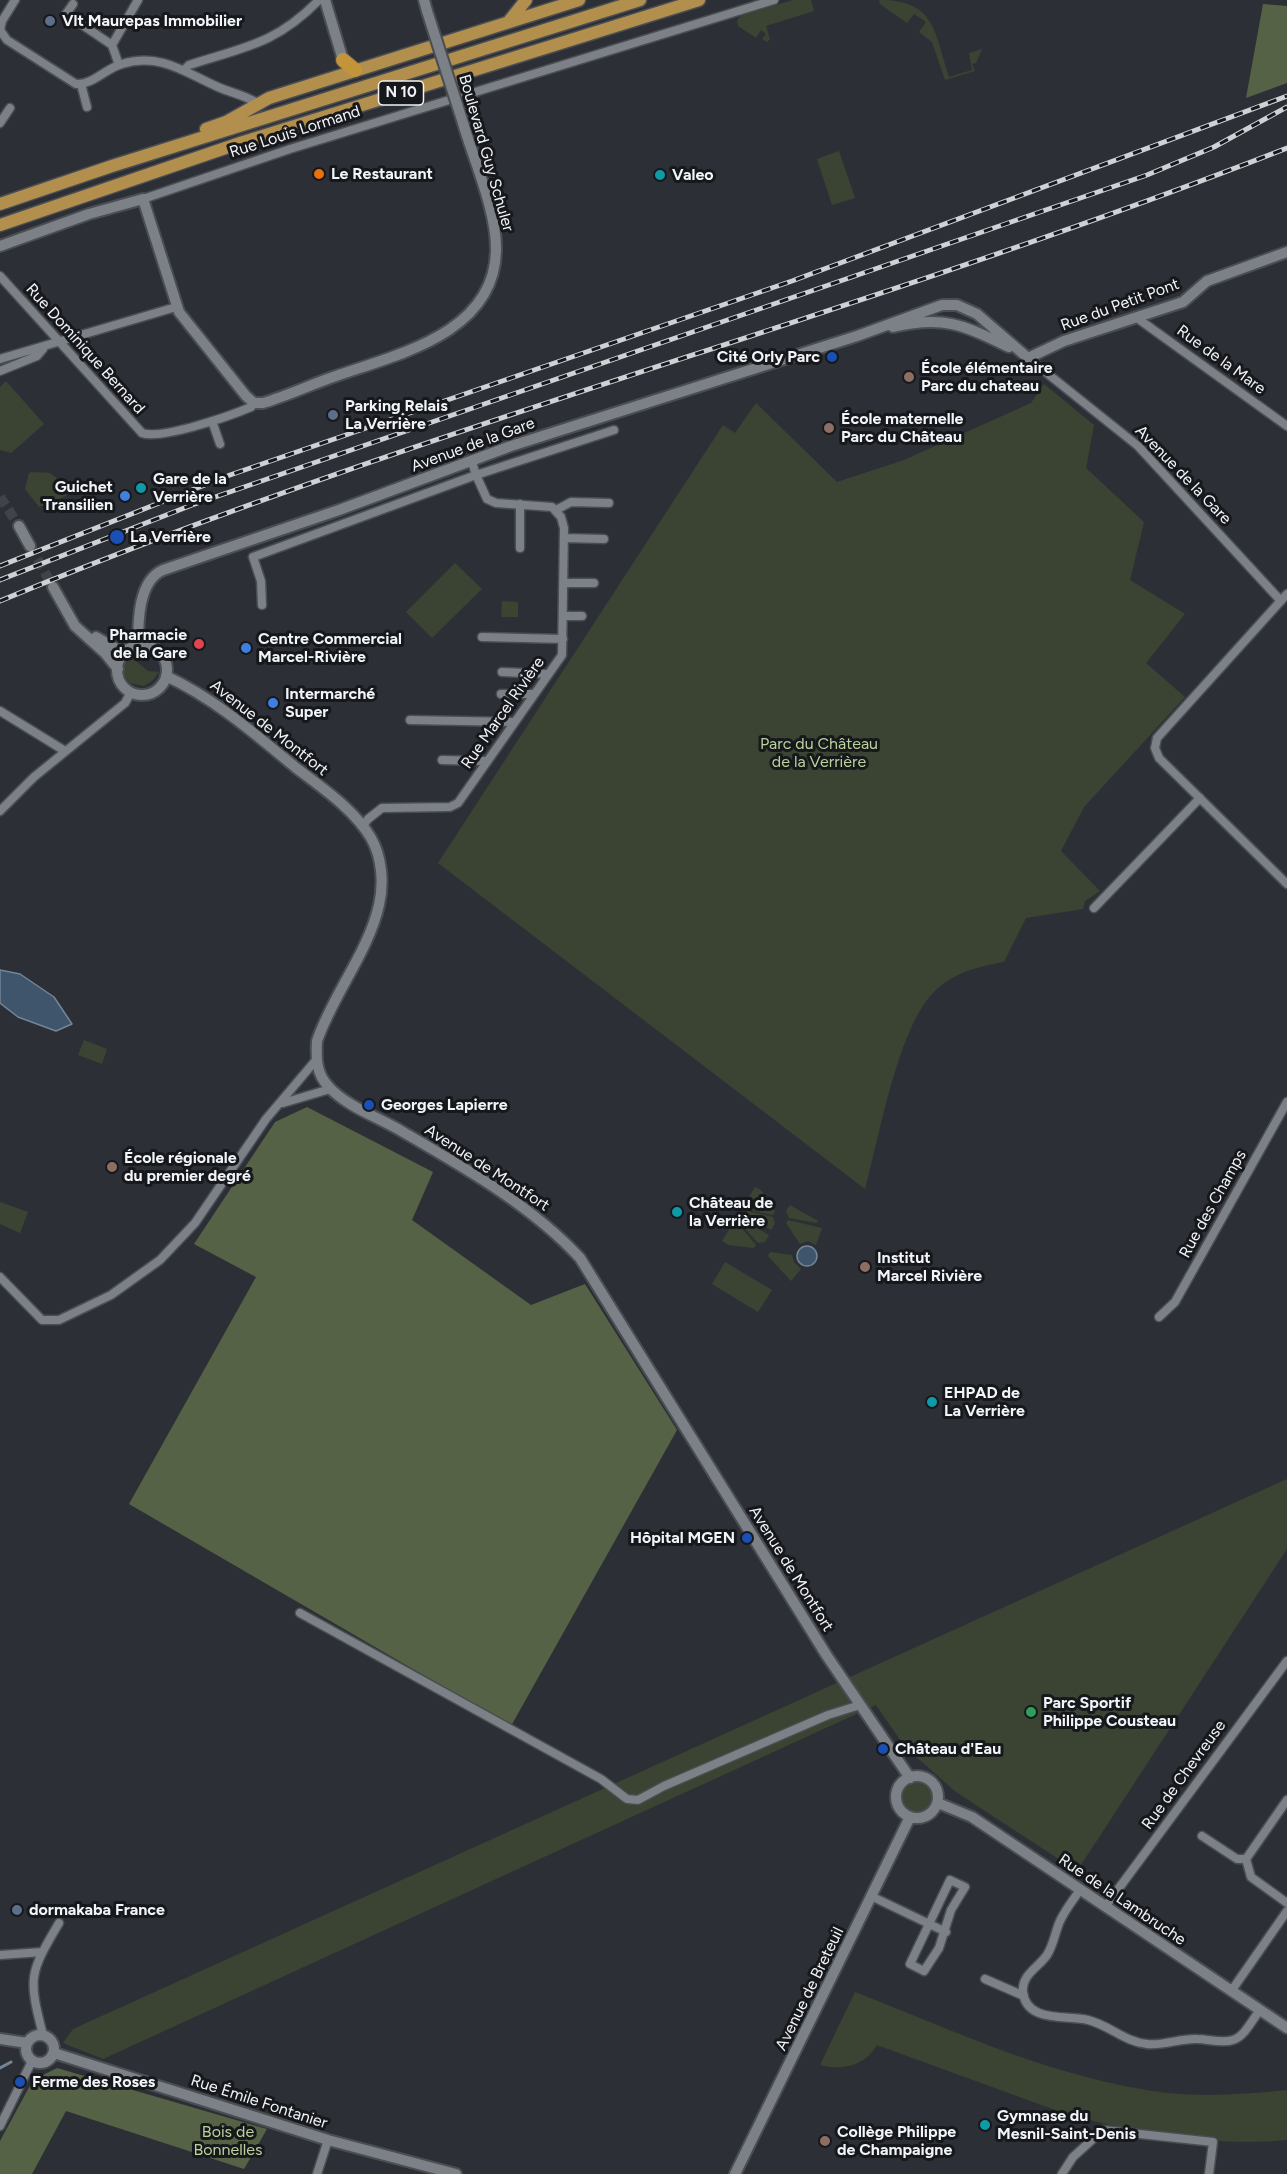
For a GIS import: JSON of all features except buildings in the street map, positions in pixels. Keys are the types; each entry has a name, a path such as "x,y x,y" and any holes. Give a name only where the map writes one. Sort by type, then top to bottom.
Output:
{"highway":[{"path":"342,67 355,70"}],"main road":[{"path":"508,21 526,0"},
{"path":"355,70 579,0"},
{"name":"N 10","path":"0,204 640,0"},
{"name":"N 10","path":"0,225 240,143 699,0"},
{"path":"181,146 188,136 226,122 257,103 342,67"}],"street":[{"path":"15,0 2,21 0,31 7,40 64,78 81,84 119,65 155,61 185,69 209,83 257,103"},
{"path":"112,45 138,0"},
{"path":"185,69 189,65 245,49 279,34 300,19 320,0"},
{"path":"325,0 342,67"},
{"name":"Rue Louis Lormand","path":"0,246 89,214 142,199 290,149 774,0"},
{"path":"73,4 66,14 112,45 119,65"},
{"name":"Boulevard Guy Schuler","path":"254,403 263,403 417,347 458,325 477,305 492,278 496,242 490,213 425,5"},
{"path":"81,84 87,107"},
{"path":"0,123 10,108"},
{"path":"142,199 176,306 254,403"},
{"name":"Rue du Petit Pont","path":"1028,358 1064,341 1182,302 1207,281 1287,252"},
{"name":"Rue Dominique Bernard","path":"0,276 59,344 142,432 160,435 212,421 251,407 254,403"},
{"name":"Avenue de la Gare","path":"138,645 140,610 152,577 163,570 472,462 517,444 875,330 942,305 957,305 977,314 1138,446 1284,598"},
{"path":"0,359 43,349 176,306"},
{"name":"Rue de la Mare","path":"1137,318 1287,426"},
{"name":"Avenue de la Gare","path":"875,330 927,321 948,322 971,328 1028,358"},
{"path":"0,371 37,356 43,349"},
{"name":"Boulevard Guy Schuler","path":"242,390 257,396 275,397"},
{"path":"212,421 220,444"},
{"path":"253,557 476,476 614,430"},
{"path":"472,462 487,500 496,503 546,506 556,510 571,502 609,503"},
{"path":"520,504 520,548"},
{"name":"Rue Marcel Rivière","path":"363,826 377,810 450,807 458,803 547,674 562,656 564,538 563,523 556,510"},
{"path":"19,526 30,546"},
{"path":"564,538 604,539"},
{"path":"248,541 261,580 262,605"},
{"path":"564,583 594,583"},
{"path":"117,669 124,653 138,645 148,646 161,654 167,668 166,676 153,692 145,694 131,692 121,682 117,669 105,653 75,626 53,587 80,623 109,646 124,653"},
{"path":"1284,598 1157,738 1155,748 1159,758 1287,884"},
{"path":"563,616 582,616"},
{"path":"482,637 563,639"},
{"path":"501,672 547,674"},
{"name":"Avenue de Montfort","path":"166,676 216,703 342,804 363,826 380,859 380,903 368,938 322,1027 316,1060"},
{"path":"0,811 65,751 125,703 131,692"},
{"path":"501,694 533,694"},
{"path":"0,711 65,751"},
{"path":"410,720 514,722"},
{"path":"442,760 487,761"},
{"path":"1094,908 1200,798"},
{"path":"2,1281 42,1320 59,1320 111,1295 160,1260 195,1223 266,1119 283,1103 316,1060 330,1089 283,1103"},
{"name":"Avenue de Montfort","path":"330,1089 531,1213 580,1258 860,1706 910,1778"},
{"name":"Rue des Champs","path":"1159,1317 1175,1302 1287,1102"},
{"path":"300,1613 601,1779 627,1799 638,1800 664,1786 828,1715 860,1706"},
{"name":"Rue de Chevreuse","path":"1105,1907 1287,1661"},
{"path":"918,1776 930,1780 937,1791 938,1803 930,1814 917,1818 910,1817 899,1808 897,1794 899,1787 910,1778 918,1776"},
{"path":"1246,1859 1287,1800"},
{"name":"Rue de la Lambruche","path":"938,1803 972,1816 1287,2028"},
{"name":"Avenue de Breteuil","path":"735,2174 873,1897 910,1817"},
{"path":"1202,1836 1237,1859 1246,1859"},
{"path":"1246,1859 1251,1877 1287,1904"},
{"path":"950,1880 965,1887 951,1910 945,1932 924,1971 910,1964 928,1924 950,1880"},
{"path":"1080,1890 1060,1920 1047,1955 1028,1974 1023,1990 1032,2009 1042,2014 1088,2020 1128,2040 1146,2044 1196,2039 1225,2042 1235,2040 1260,2010"},
{"path":"873,1897 945,1932"},
{"path":"1232,1990 1287,1911"},
{"path":"32,2061 45,2062 54,2053 53,2043 43,2035 32,1987 34,1972 42,1952 59,1923"},
{"path":"0,1955 42,1952"},
{"path":"985,1979 1024,1996"},
{"path":"32,2061 27,2053 27,2043 33,2036 43,2035"},
{"path":"0,2039 27,2043"},
{"name":"Rue Émile Fontanier","path":"54,2053 328,2140 456,2174"},
{"path":"0,2126 32,2061"},
{"path":"1062,2174 1073,2157 1103,2130 1213,2142 1209,2174"},
{"path":"317,2174 328,2140"}],"green space":[{"path":"793,0 811,0 814,11 766,26 770,39 767,42 762,39 766,34 761,30 756,38 738,26 737,20 741,16"},
{"path":"879,0 898,1 922,12 935,33 949,77 972,70 969,53 982,49 976,63 972,64 975,71 945,80 932,42 919,32 926,22 914,14 907,23 880,4"},
{"path":"1263,4 1287,6 1287,83 1246,98"},
{"path":"839,151 855,198 832,205 817,159"},
{"path":"6,381 44,424 11,453 0,450 0,387"},
{"name":"Parc du Château de la Verrière","path":"1044,384 1094,425 1086,468 1144,522 1130,580 1185,614 1146,663 1185,697 1084,807 1061,851 1100,891 1085,901 1083,909 1026,918 1004,962 957,975 941,985 921,1008 910,1030 891,1085 865,1189 438,863 723,425 735,433 756,403 837,482 904,460 1031,403"},
{"path":"29,473 50,473 66,486 66,496 39,507 25,489"},
{"path":"455,563 482,589 432,638 406,612"},
{"path":"502,601 518,602 518,617 501,617"},
{"path":"132,658 148,671 159,672 144,686 130,683 123,674 123,663"},
{"path":"84,1040 107,1049 102,1064 78,1055"},
{"path":"307,1107 433,1172 412,1220 531,1305 585,1284 677,1430 511,1726 129,1504 256,1277 194,1244 275,1122"},
{"path":"755,1187 761,1190 775,1211 773,1215 748,1210 744,1206"},
{"path":"0,1202 28,1212 20,1233 0,1224"},
{"path":"790,1205 818,1221 817,1223 789,1218 786,1211"},
{"path":"748,1211 773,1217 775,1223 771,1230 745,1215"},
{"path":"743,1220 769,1235 765,1242 758,1243 741,1224"},
{"path":"788,1220 822,1228 816,1245 808,1241 800,1244 786,1223"},
{"path":"734,1222 756,1245 754,1248 728,1245 722,1241"},
{"path":"770,1252 792,1255 794,1262 801,1269 791,1281 768,1256"},
{"path":"725,1262 772,1290 758,1312 712,1284"},
{"name":"Parc Sportif Philippe Cousteau","path":"1287,1479 1287,1549 1077,1871 956,1792 905,1747 876,1705 103,2059 63,2043 73,2029"},
{"path":"916,1781 927,1786 932,1797 927,1808 916,1813 905,1808 900,1797 905,1786"},
{"path":"855,1992 1008,2053 1127,2087 1198,2095 1287,2090 1287,2140 1232,2142 1204,2140 1093,2121 1066,2114 877,2045 866,2058 852,2065 828,2067 820,2065"},
{"name":"Bois de Bonnelles","path":"57,2068 267,2129 244,2169 66,2111 32,2174 0,2174 0,2141 33,2080"}],"water":[{"path":"0,970 20,974 54,997 72,1024 56,1031 18,1017 0,1003"},
{"path":"807,1246 814,1249 817,1256 814,1263 807,1266 800,1263 797,1256 800,1249"}],"waterway":[{"path":"0,2068 11,2062"}],"tunnel":[{"path":"0,497 19,526"},
{"path":"30,546 53,587"}],"railway":[{"path":"0,566 230,475 792,281 1287,96"},
{"path":"0,580 192,505 1147,175 1214,147 1287,107"},
{"path":"0,601 159,538 319,480 966,264 1127,208 1287,148"}],"place":[{"name":"Vlt Maurepas Immobilier","path":"50,21"},
{"name":"Le Restaurant","path":"319,174"},
{"name":"Valeo","path":"660,175"},
{"name":"Cité Orly Parc","path":"832,357"},
{"name":"École élémentaire Parc du chateau","path":"909,377"},
{"name":"Parking Relais La Verrière","path":"333,415"},
{"name":"École maternelle Parc du Château","path":"829,428"},
{"name":"Gare de la Verrière","path":"141,488"},
{"name":"Guichet Transilien","path":"125,496"},
{"name":"La Verrière","path":"117,537"},
{"name":"Pharmacie de la Gare","path":"199,644"},
{"name":"Centre Commercial Marcel-Rivière","path":"246,648"},
{"name":"Intermarché Super","path":"273,703"},
{"name":"Georges Lapierre","path":"369,1105"},
{"name":"École régionale du premier degré","path":"112,1167"},
{"name":"Château de la Verrière","path":"677,1212"},
{"name":"Institut Marcel Rivière","path":"865,1267"},
{"name":"EHPAD de La Verrière","path":"932,1402"},
{"name":"Hôpital MGEN","path":"747,1538"},
{"name":"Parc Sportif Philippe Cousteau","path":"1031,1712"},
{"name":"Château d'Eau","path":"883,1749"},
{"name":"dormakaba France","path":"17,1910"},
{"name":"Ferme des Roses","path":"20,2082"},
{"name":"Gymnase du Mesnil-Saint-Denis","path":"985,2125"},
{"name":"Collège Philippe de Champaigne","path":"825,2141"}]}
